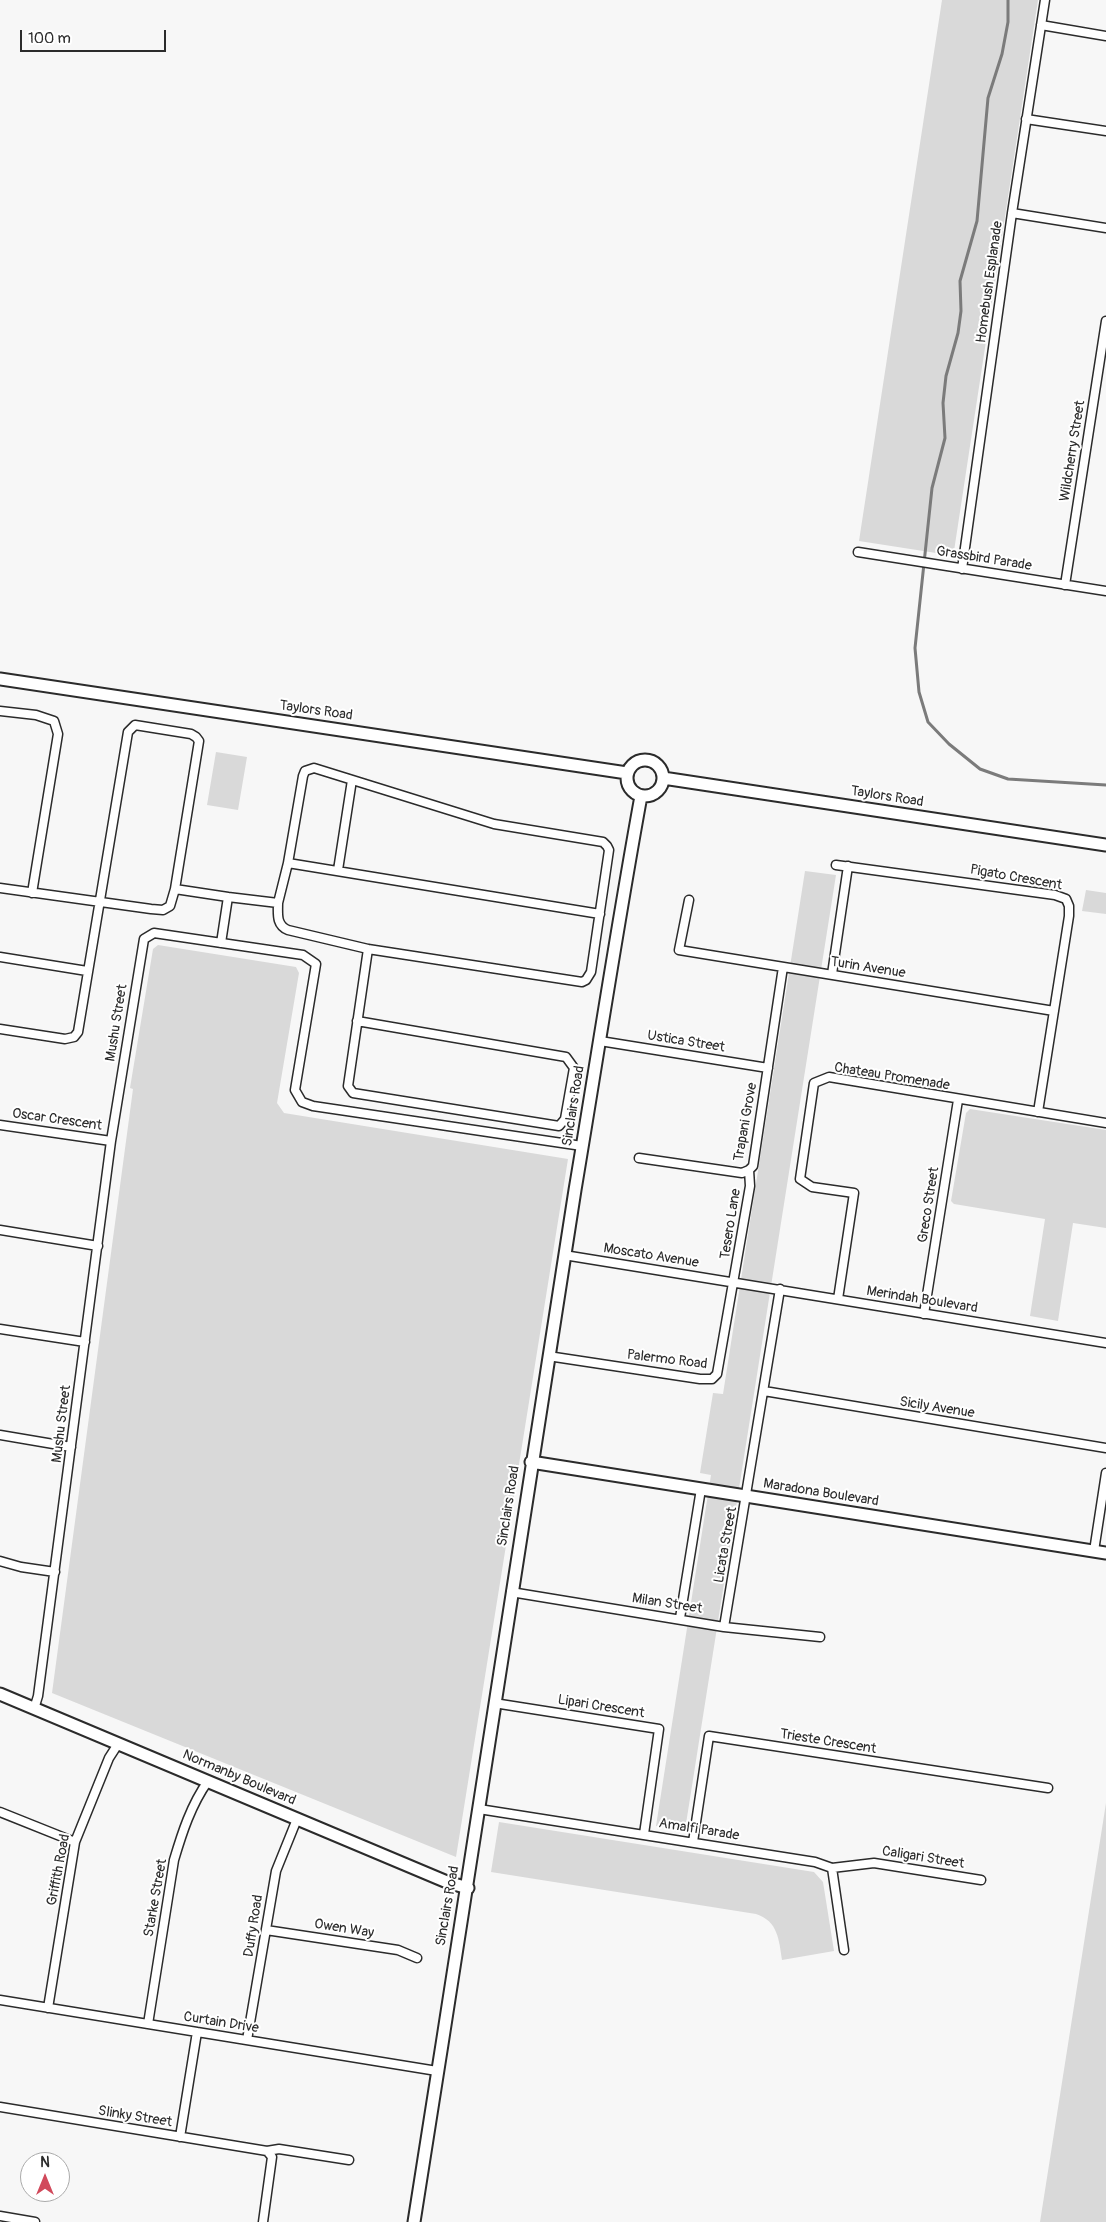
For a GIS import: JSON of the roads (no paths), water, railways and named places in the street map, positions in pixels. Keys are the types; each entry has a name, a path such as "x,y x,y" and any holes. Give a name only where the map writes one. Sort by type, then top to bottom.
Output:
{"street":[{"name":"Homebush Esplanade","path":"962,569 1012,213 1045,0"},
{"path":"1040,25 1106,36"},
{"path":"1026,119 1106,131"},
{"path":"1012,213 1106,228"},
{"name":"Wildcherry Street","path":"1065,585 1106,321"},
{"name":"Grassbird Parade","path":"858,552 1106,591"},
{"name":"Taylors Road","path":"0,680 627,773"},
{"path":"0,711 36,715 54,721 58,734 32,893"},
{"path":"0,888 32,893 100,902 163,910 170,906 175,889 199,741 196,736 136,726 128,732 100,902 87,971 78,1032 74,1037 65,1039 0,1029"},
{"path":"648,761 659,767 663,778 658,791 648,796 641,796 631,790 626,779 627,773 633,764 648,761"},
{"path":"309,768 320,768 352,780 509,828 603,842 608,846 609,855 591,972 586,980 582,982 368,949 283,928 277,917 278,903 288,863 305,771 309,768"},
{"name":"Taylors Road","path":"663,778 1106,845"},
{"path":"338,870 352,780"},
{"name":"Sinclairs Road","path":"414,2222 454,1958 468,1888 531,1462 641,796"},
{"path":"288,863 600,914"},
{"name":"Pigato Crescent","path":"836,865 1045,894 1066,899 1069,906 1069,916 1038,1112"},
{"path":"832,974 848,866"},
{"path":"175,889 278,903"},
{"path":"221,943 228,897"},
{"name":"Turin Avenue","path":"689,900 679,950 1054,1011"},
{"name":"Mushu Street","path":"34,1709 38,1696 55,1572 111,1141 144,939 154,933 303,955 316,964 295,1090 302,1102 313,1106 582,1146"},
{"path":"357,1021 566,1057 574,1068 565,1119 559,1126 354,1093 348,1086 357,1021 368,949"},
{"path":"0,957 87,971"},
{"name":"Trapani Grove","path":"639,1158 742,1173 753,1166 783,967"},
{"name":"Ustica Street","path":"600,1041 768,1068"},
{"name":"Chateau Promenade","path":"838,1299 854,1193 812,1187 800,1179 814,1083 829,1077 958,1100 1106,1123"},
{"name":"Greco Street","path":"924,1314 958,1100"},
{"name":"Oscar Crescent","path":"0,1124 111,1141"},
{"name":"Tesero Lane","path":"734,1282 750,1186 749,1170"},
{"path":"0,1230 98,1246"},
{"name":"Moscato Avenue","path":"564,1255 734,1282"},
{"name":"Merindah Boulevard","path":"734,1282 1106,1342"},
{"name":"Palermo Road","path":"548,1356 700,1379 712,1379 718,1374 734,1282"},
{"name":"Licata Street","path":"724,1626 780,1290"},
{"path":"0,1329 85,1342"},
{"name":"Sicily Avenue","path":"764,1391 1106,1448"},
{"path":"0,1435 71,1446"},
{"name":"Maradona Boulevard","path":"531,1462 1100,1552"},
{"path":"1100,1552 1106,1473"},
{"path":"680,1618 701,1489"},
{"path":"0,1561 21,1567 55,1572"},
{"name":"Milan Street","path":"511,1592 724,1626 820,1637"},
{"name":"Normanby Boulevard","path":"0,1694 447,1882 468,1888"},
{"name":"Lipari Crescent","path":"494,1703 659,1729 644,1834"},
{"name":"Trieste Crescent","path":"693,1842 709,1736 1048,1788"},
{"name":"Griffith Road","path":"48,2008 75,1842 109,1758 118,1744"},
{"name":"Starke Street","path":"148,2024 174,1860 182,1834 200,1792 208,1781"},
{"name":"Amalfi Parade","path":"479,1808 815,1862 832,1868"},
{"path":"0,1812 75,1842"},
{"name":"Duffy Road","path":"247,2040 276,1871 297,1819"},
{"name":"Caligari Street","path":"832,1868 874,1863 981,1880"},
{"path":"832,1868 844,1950"},
{"name":"Owen Way","path":"266,1930 398,1950 417,1958"},
{"name":"Curtain Drive","path":"0,2000 437,2071"},
{"path":"180,2137 197,2032"},
{"name":"Slinky Street","path":"0,2107 267,2151 279,2149 349,2160"},
{"path":"263,2222 272,2158 267,2151"},
{"path":"0,2216 35,2222"}],"waterway":[{"path":"1008,0 1008,22 1002,54 988,98 977,221 960,281 961,311 958,333 946,376 943,403 945,438 932,488 915,648 919,692 928,722 949,744 980,769 1008,779 1106,785"}]}
